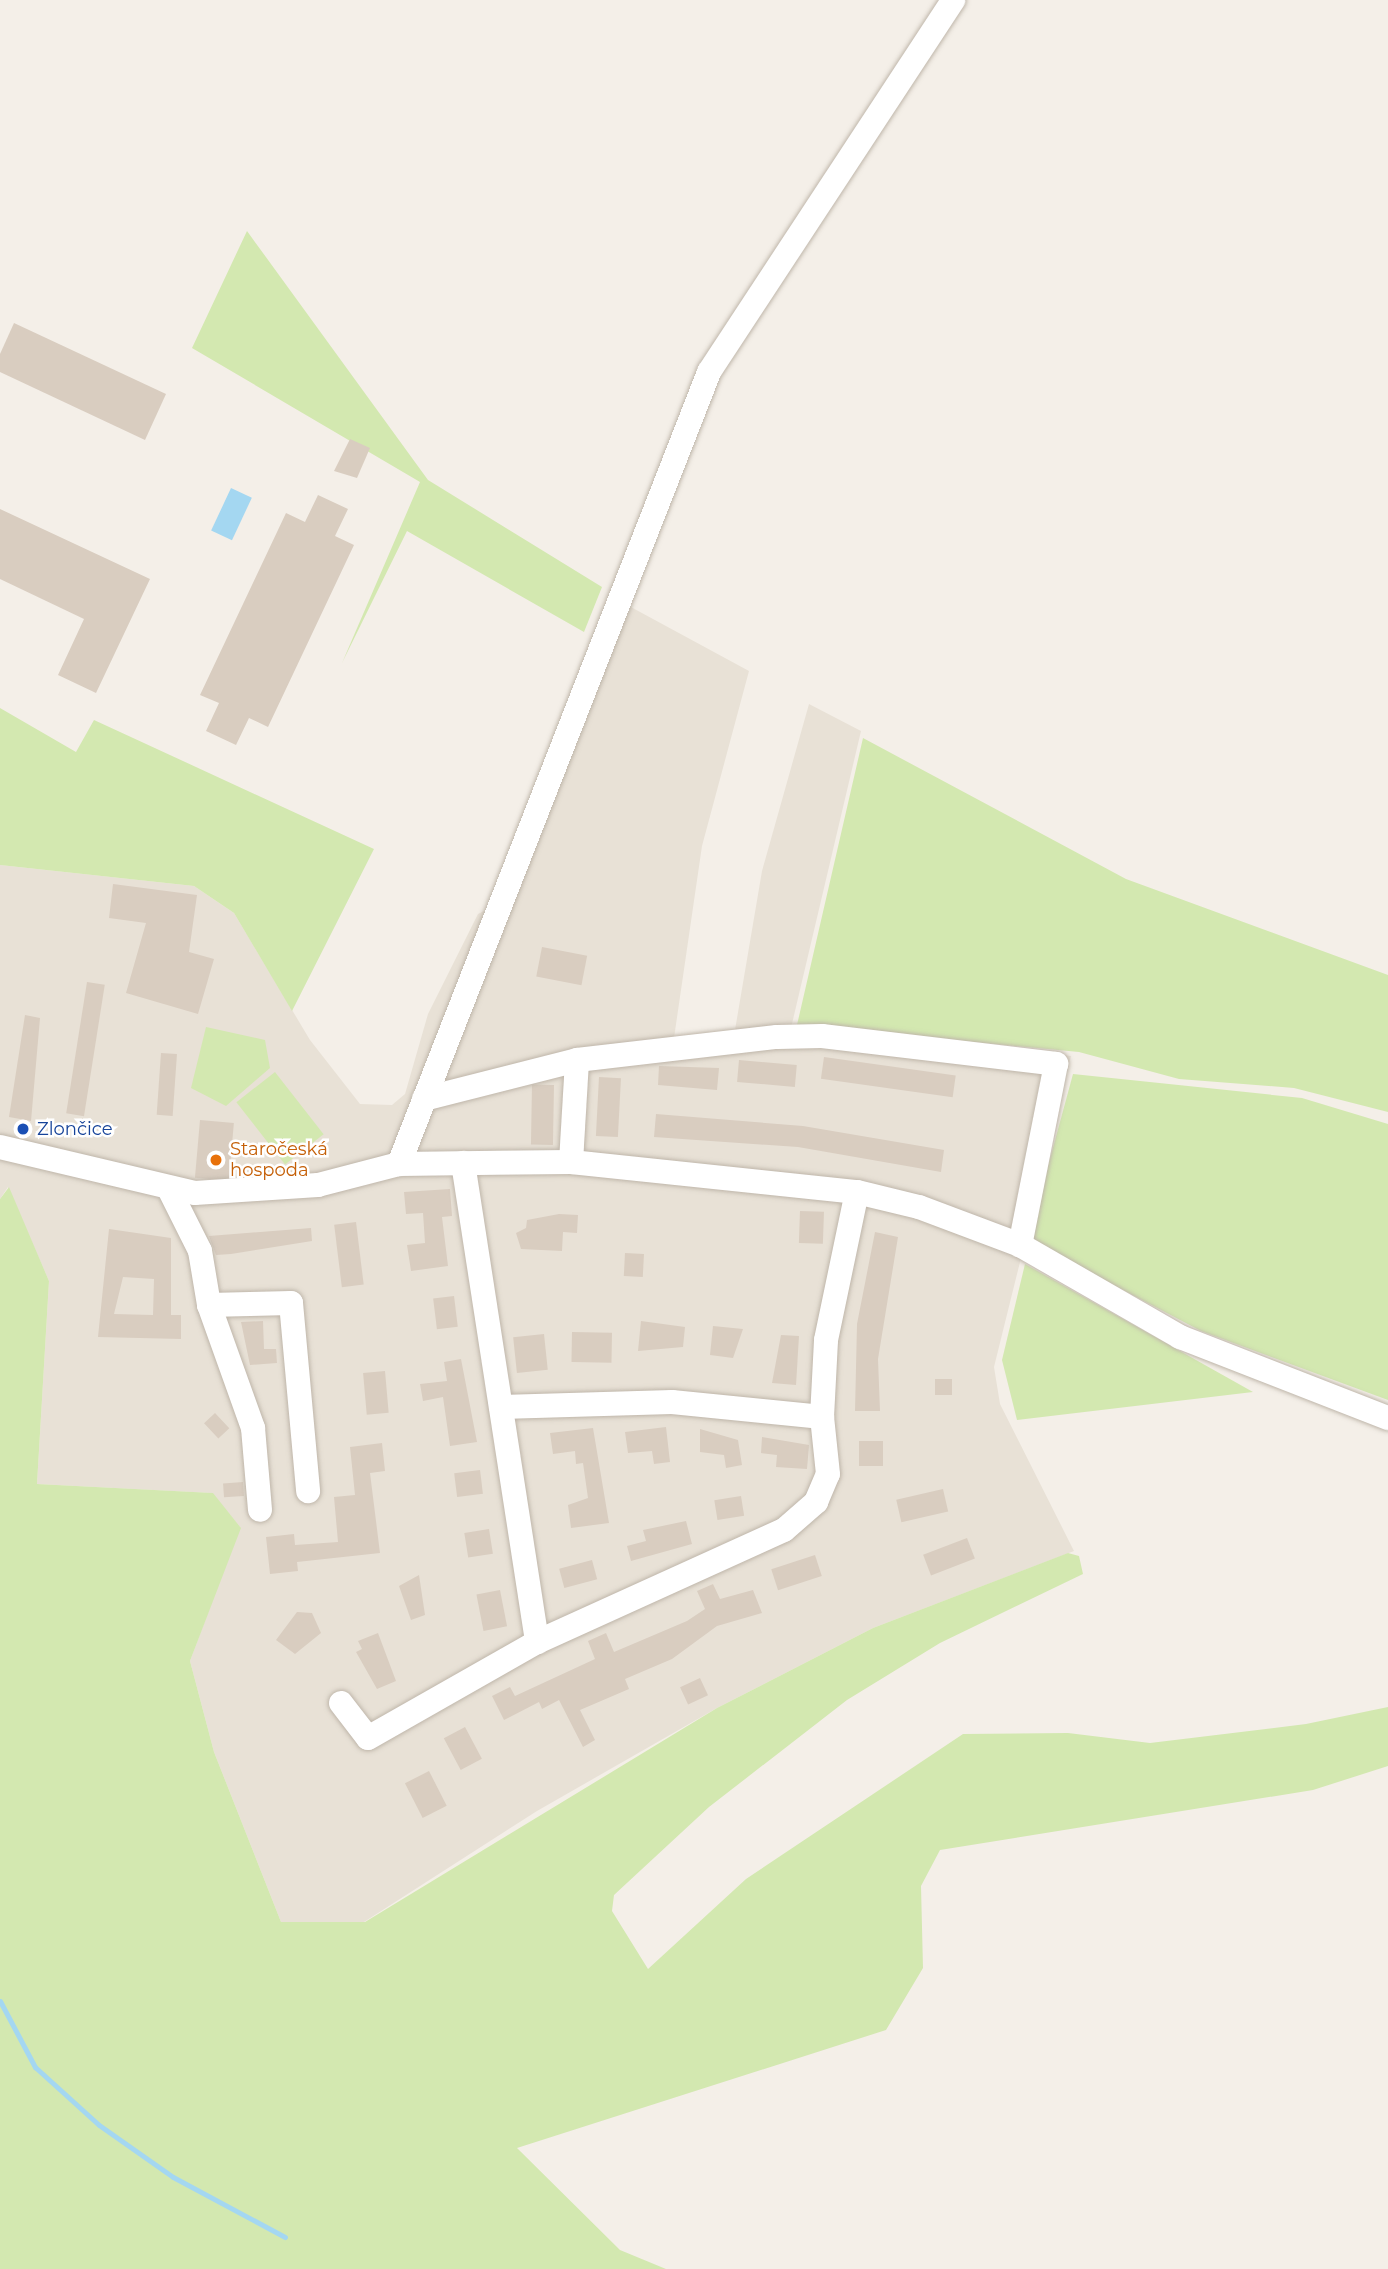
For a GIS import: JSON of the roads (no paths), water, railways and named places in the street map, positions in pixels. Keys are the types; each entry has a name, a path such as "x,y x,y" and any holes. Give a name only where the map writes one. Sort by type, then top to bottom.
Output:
{"street":[{"path":"399,1164 709,372 953,0"},
{"path":"424,1099 577,1060 822,1036 1056,1064 1020,1245"},
{"path":"571,1162 577,1060"},
{"path":"0,1147 169,1189 252,1194 399,1164 571,1162 857,1192 919,1207 1020,1245 1180,1337 1388,1418"},
{"path":"463,1163 537,1642"},
{"path":"169,1189 200,1251 209,1306 253,1428 260,1510"},
{"path":"341,1703 368,1738 537,1642 784,1530 816,1502 828,1474 822,1417 826,1340 857,1192"},
{"path":"209,1306 291,1303 307,1491"},
{"path":"501,1407 672,1402 822,1417"}],"water":[{"path":"231,488 252,498 232,540 211,531"}],"waterway":[{"path":"0,2001 35,2067 99,2125 173,2177 285,2237"}],"place":[{"name":"Zlončice","path":"23,1129"},
{"name":"Staročeská hospoda","path":"216,1160"}]}
